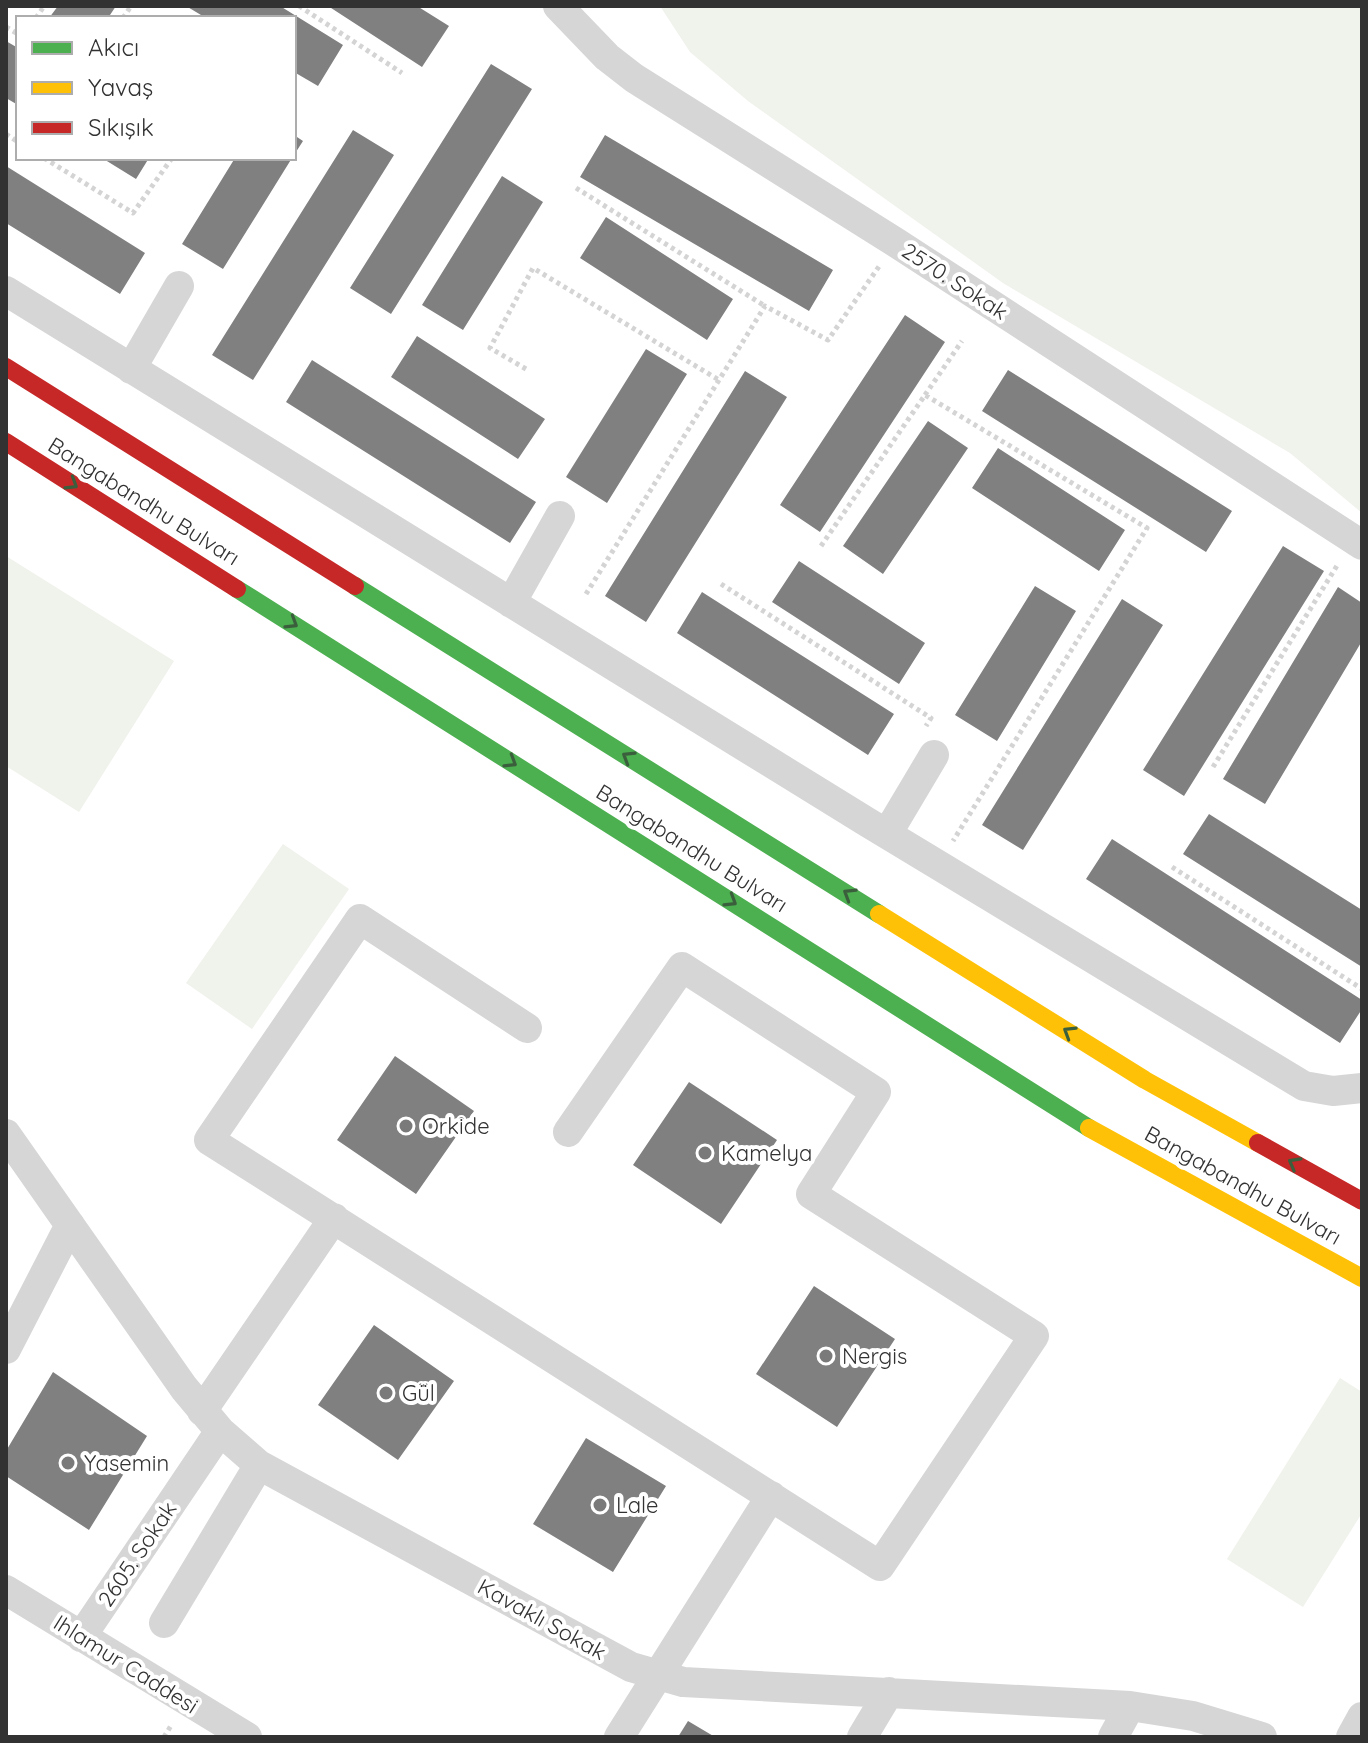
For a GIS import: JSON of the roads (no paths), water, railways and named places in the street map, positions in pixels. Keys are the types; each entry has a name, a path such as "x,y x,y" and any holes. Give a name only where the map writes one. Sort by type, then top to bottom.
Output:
{"main road":[{"name":"Bangabandhu Bulvarı","path":"6,367 1145,1080 1362,1201"},
{"name":"Bangabandhu Bulvarı","path":"6,442 1077,1121 1362,1278"}],"street":[{"name":"2570. Sokak","path":"558,6 607,57 634,78 895,242 1358,542"},
{"path":"131,369 179,286"},
{"path":"6,291 887,834 1304,1086 1333,1091 1361,1088"},
{"path":"511,603 560,516"},
{"path":"887,834 928,743"},
{"path":"527,1028 360,919 209,1140 880,1566 1034,1336 811,1194 876,1092 682,967 568,1132"},
{"name":"Kavaklı Sokak","path":"6,1134 211,1421 259,1465 631,1667 657,1677 683,1682 1130,1706 1193,1716 1262,1737"},
{"name":"2605. Sokak","path":"81,1637 334,1218"},
{"path":"6,1349 70,1225"},
{"path":"164,1623 259,1465"},
{"path":"619,1737 771,1496"},
{"name":"Ihlamur Caddesi","path":"6,1590 247,1737"},
{"path":"862,1737 889,1692"},
{"path":"1113,1737 1130,1706"},
{"path":"1351,1737 1362,1717"}],"place":[{"name":"Orkide","path":"406,1126"},
{"name":"Kamelya","path":"705,1153"},
{"name":"Nergis","path":"826,1356"},
{"name":"Gül","path":"386,1393"},
{"name":"Yasemin","path":"68,1463"},
{"name":"Lale","path":"600,1505"}]}
